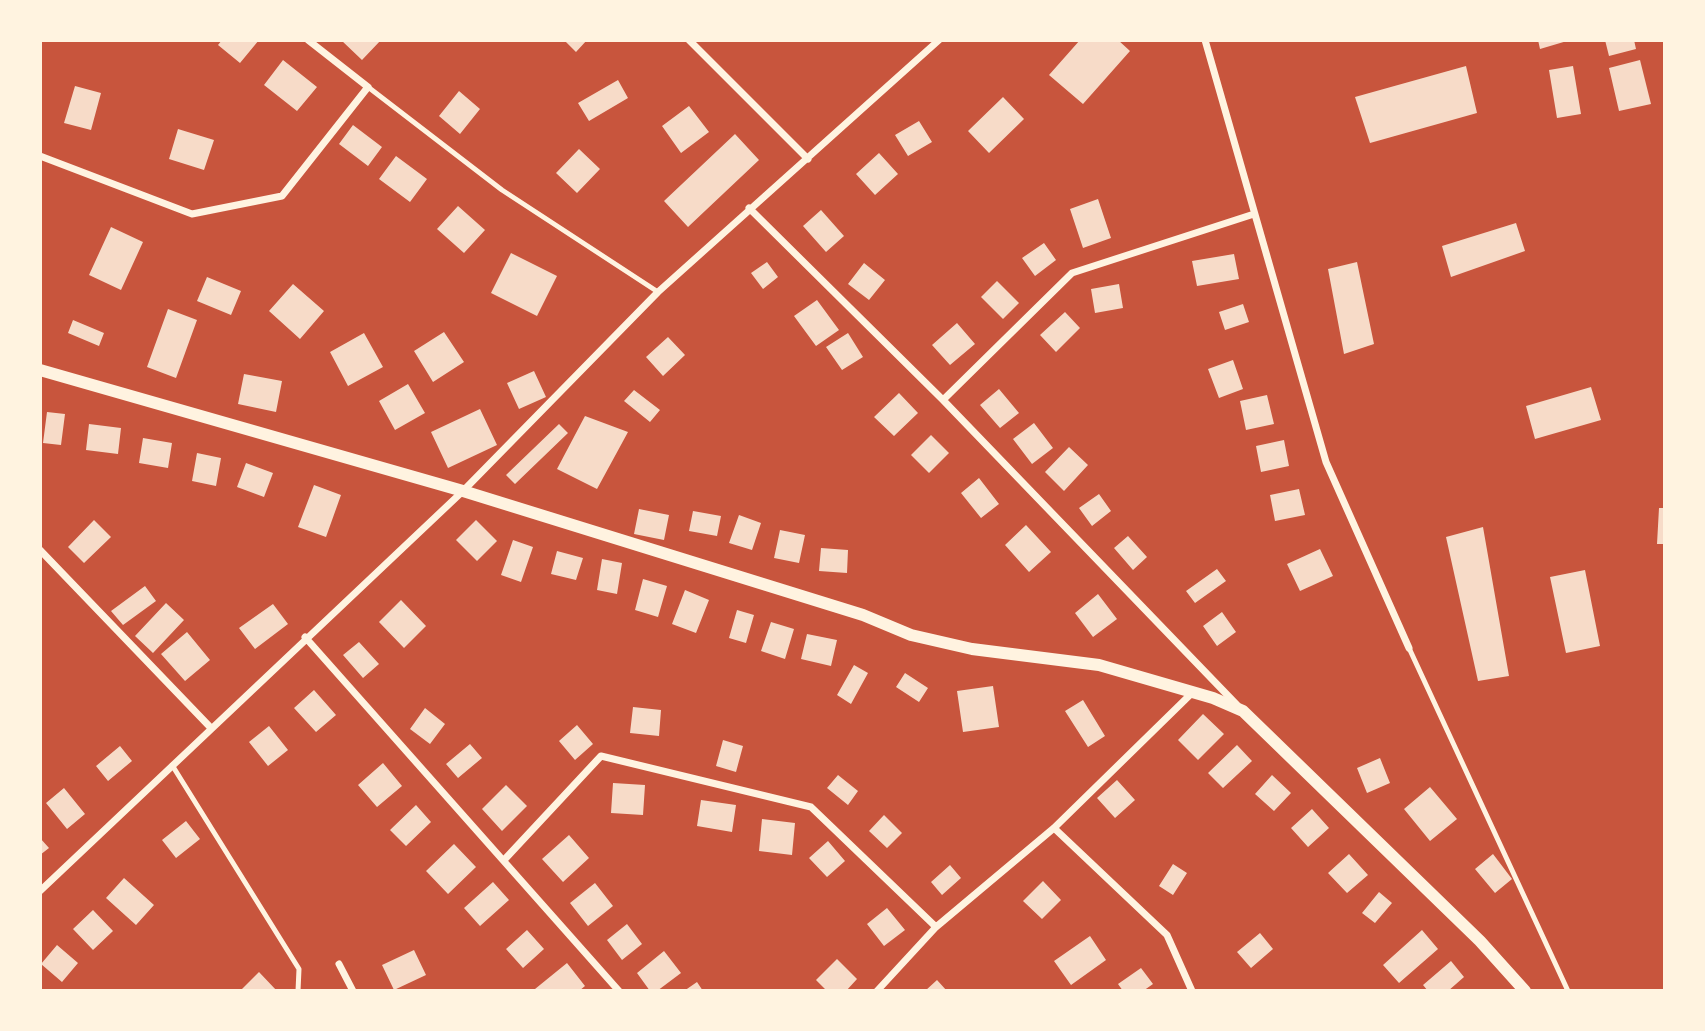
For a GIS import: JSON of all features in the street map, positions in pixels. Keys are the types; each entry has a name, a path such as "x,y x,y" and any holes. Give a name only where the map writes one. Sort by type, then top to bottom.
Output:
{"street":[{"path":"40,156 192,214 282,196 368,87 308,40"},
{"path":"689,40 808,159"},
{"path":"40,891 305,637 463,491 658,292 939,40"},
{"path":"1205,40 1326,462 1409,648"},
{"path":"749,208 943,400 1243,710 1480,941 1525,991"},
{"path":"943,400 1072,273 1254,214"},
{"path":"40,370 463,491 863,615 911,635 972,649 1099,664 1195,690 1243,710"},
{"path":"40,550 211,728"},
{"path":"305,637 505,859 619,991"},
{"path":"877,991 936,927 1054,828 1195,690"},
{"path":"505,859 601,756 811,807 936,927"},
{"path":"1054,828 1167,935 1192,991"},
{"path":"339,964 353,991"}],"lane":[{"path":"368,87 502,190 658,292"},
{"path":"1409,648 1568,991"},
{"path":"172,765 299,969 298,991"}],"building":[{"path":"222,40 259,40 240,63 218,45"},
{"path":"341,40 381,40 362,60"},
{"path":"564,40 587,40 576,52"},
{"path":"1080,40 1118,40 1130,51 1083,104 1049,75"},
{"path":"1538,40 1567,40 1567,41 1540,49"},
{"path":"1605,40 1634,40 1636,49 1609,56"},
{"path":"283,60 317,87 297,111 264,85"},
{"path":"1640,60 1651,104 1619,111 1609,68"},
{"path":"1466,66 1477,113 1370,143 1355,97"},
{"path":"1573,66 1581,114 1557,118 1549,70"},
{"path":"618,80 628,98 589,121 578,103"},
{"path":"75,86 101,93 91,130 64,123"},
{"path":"459,91 480,109 460,134 439,116"},
{"path":"1003,97 1024,119 989,153 968,131"},
{"path":"689,106 709,132 681,153 662,126"},
{"path":"919,121 932,142 908,156 895,135"},
{"path":"353,125 382,147 368,166 339,144"},
{"path":"178,129 214,140 204,170 169,159"},
{"path":"735,134 759,160 688,227 664,201"},
{"path":"579,149 600,169 577,193 556,173"},
{"path":"879,153 898,174 875,195 856,174"},
{"path":"396,156 427,179 410,202 379,179"},
{"path":"1098,199 1111,238 1083,248 1070,209"},
{"path":"458,206 485,230 464,253 437,229"},
{"path":"821,210 844,236 826,252 803,226"},
{"path":"1516,223 1525,251 1451,277 1442,246"},
{"path":"111,227 143,242 121,290 89,275"},
{"path":"1044,243 1056,260 1035,276 1022,258"},
{"path":"511,253 557,276 537,316 491,293"},
{"path":"1234,254 1239,279 1197,286 1192,261"},
{"path":"767,262 778,277 763,289 751,273"},
{"path":"1357,262 1374,344 1344,354 1328,269"},
{"path":"864,263 885,280 869,300 848,284"},
{"path":"207,277 241,291 231,315 197,301"},
{"path":"997,281 1019,303 1003,319 981,297"},
{"path":"293,284 324,311 300,339 269,311"},
{"path":"1119,284 1123,308 1095,313 1091,289"},
{"path":"817,300 839,330 816,346 794,316"},
{"path":"1243,304 1249,322 1225,330 1219,312"},
{"path":"168,309 197,320 176,378 147,367"},
{"path":"1065,312 1080,328 1056,352 1040,335"},
{"path":"73,320 104,333 99,346 68,333"},
{"path":"957,323 975,344 950,365 932,345"},
{"path":"444,332 464,362 433,382 414,351"},
{"path":"364,333 383,367 348,386 330,352"},
{"path":"848,333 863,357 842,370 826,347"},
{"path":"668,337 685,355 663,376 646,357"},
{"path":"1233,360 1243,389 1219,398 1208,369"},
{"path":"534,371 546,397 519,409 507,383"},
{"path":"244,374 282,381 276,412 238,404"},
{"path":"408,384 425,413 395,430 379,401"},
{"path":"1591,387 1601,420 1535,439 1526,406"},
{"path":"999,389 1019,413 1000,428 980,405"},
{"path":"634,390 660,410 650,422 624,401"},
{"path":"899,393 918,413 894,436 874,417"},
{"path":"1267,395 1274,424 1246,430 1240,401"},
{"path":"480,409 497,445 448,468 431,432"},
{"path":"47,412 65,414 61,445 43,443"},
{"path":"585,416 628,432 597,489 557,469"},
{"path":"1034,423 1053,448 1032,464 1013,439"},
{"path":"89,424 121,428 118,454 86,450"},
{"path":"559,424 568,433 515,484 506,475"},
{"path":"931,435 949,453 929,473 911,455"},
{"path":"143,438 172,443 168,468 139,463"},
{"path":"1284,440 1289,466 1261,472 1256,446"},
{"path":"1069,447 1088,465 1064,491 1045,472"},
{"path":"197,453 221,458 216,486 192,481"},
{"path":"246,463 273,473 264,497 237,487"},
{"path":"979,478 999,504 981,518 961,493"},
{"path":"314,485 341,495 326,537 298,527"},
{"path":"1299,489 1305,515 1275,521 1270,495"},
{"path":"1099,494 1111,511 1092,526 1079,508"},
{"path":"1659,508 1665,508 1665,544 1657,544"},
{"path":"639,509 669,515 664,540 634,534"},
{"path":"693,511 721,516 717,536 689,531"},
{"path":"739,515 761,523 752,550 729,543"},
{"path":"94,520 111,537 84,563 68,547"},
{"path":"476,520 497,541 477,561 456,540"},
{"path":"1026,525 1051,552 1029,572 1005,545"},
{"path":"1483,527 1509,676 1478,681 1446,537"},
{"path":"780,530 805,535 799,563 774,558"},
{"path":"1128,536 1147,557 1133,570 1114,548"},
{"path":"513,540 533,547 521,582 501,575"},
{"path":"821,548 848,550 847,573 819,571"},
{"path":"1320,549 1333,576 1300,591 1287,564"},
{"path":"557,551 583,558 576,580 551,574"},
{"path":"602,559 622,563 617,594 597,590"},
{"path":"1217,569 1226,581 1195,603 1186,591"},
{"path":"1585,570 1600,646 1566,653 1550,577"},
{"path":"643,579 667,586 658,617 635,610"},
{"path":"145,586 156,601 123,625 111,611"},
{"path":"685,590 709,600 696,633 672,624"},
{"path":"1098,594 1117,619 1093,637 1075,613"},
{"path":"401,600 426,626 404,648 379,622"},
{"path":"166,603 184,620 153,653 135,636"},
{"path":"273,604 288,624 255,649 239,628"},
{"path":"737,610 754,615 746,643 729,638"},
{"path":"1222,612 1236,632 1217,646 1203,626"},
{"path":"771,622 794,629 785,659 761,651"},
{"path":"187,632 210,660 185,681 161,654"},
{"path":"807,634 837,640 831,666 801,659"},
{"path":"359,642 379,664 363,678 343,655"},
{"path":"854,665 868,673 851,704 837,695"},
{"path":"905,673 928,688 919,702 896,687"},
{"path":"993,686 999,727 963,732 957,691"},
{"path":"314,690 336,715 316,732 294,708"},
{"path":"1083,700 1105,736 1088,747 1065,711"},
{"path":"633,707 661,710 659,736 630,733"},
{"path":"425,708 445,724 430,744 410,729"},
{"path":"1203,714 1224,734 1198,760 1178,740"},
{"path":"577,725 593,744 575,760 559,741"},
{"path":"269,726 288,750 268,766 249,742"},
{"path":"723,740 743,746 736,772 716,766"},
{"path":"470,744 482,758 458,778 446,764"},
{"path":"1237,745 1252,761 1223,788 1208,773"},
{"path":"120,746 132,761 108,781 96,766"},
{"path":"1380,758 1390,783 1367,793 1357,768"},
{"path":"383,763 402,786 377,807 358,785"},
{"path":"838,775 858,791 848,805 827,788"},
{"path":"1272,775 1291,793 1274,811 1255,794"},
{"path":"1117,780 1135,800 1115,818 1097,798"},
{"path":"613,783 645,785 643,815 611,813"},
{"path":"506,785 527,806 502,831 482,809"},
{"path":"1430,787 1457,819 1430,841 1404,809"},
{"path":"64,788 85,814 67,829 46,803"},
{"path":"701,800 736,805 732,832 697,826"},
{"path":"416,805 431,822 406,846 390,830"},
{"path":"1312,809 1329,828 1308,847 1291,828"},
{"path":"884,815 902,833 887,848 869,831"},
{"path":"762,819 795,823 792,855 759,851"},
{"path":"186,821 200,839 176,858 162,840"},
{"path":"569,835 589,858 563,882 542,859"},
{"path":"40,838 49,848 40,855"},
{"path":"828,841 845,861 827,877 809,858"},
{"path":"454,844 476,867 448,894 426,871"},
{"path":"1349,854 1368,875 1347,893 1328,873"},
{"path":"1493,854 1512,879 1495,893 1475,869"},
{"path":"1173,864 1187,873 1173,895 1159,886"},
{"path":"950,865 961,878 942,895 931,882"},
{"path":"124,878 154,905 136,925 106,898"},
{"path":"1043,881 1061,900 1042,919 1023,901"},
{"path":"493,882 509,900 480,926 464,908"},
{"path":"595,883 613,906 588,926 570,903"},
{"path":"1379,892 1392,903 1375,923 1362,913"},
{"path":"887,908 905,930 884,946 867,924"},
{"path":"93,910 113,931 93,950 73,929"},
{"path":"627,924 642,944 622,960 607,940"},
{"path":"527,930 544,949 523,968 506,949"},
{"path":"1422,930 1438,949 1399,983 1383,965"},
{"path":"1260,933 1273,949 1251,968 1237,952"},
{"path":"1090,936 1106,960 1071,985 1054,961"},
{"path":"57,945 78,963 62,982 41,964"},
{"path":"414,950 426,975 394,990 382,965"},
{"path":"664,951 681,973 657,991 650,991 637,973"},
{"path":"837,959 857,979 846,991 827,991 816,980"},
{"path":"1451,961 1464,977 1448,991 1428,991 1423,985"},
{"path":"567,963 585,986 579,991 535,989"},
{"path":"1141,968 1153,984 1143,991 1123,991 1118,984"},
{"path":"259,972 277,991 240,991"},
{"path":"937,980 947,991 925,991"},
{"path":"697,982 703,991 684,991"}]}
